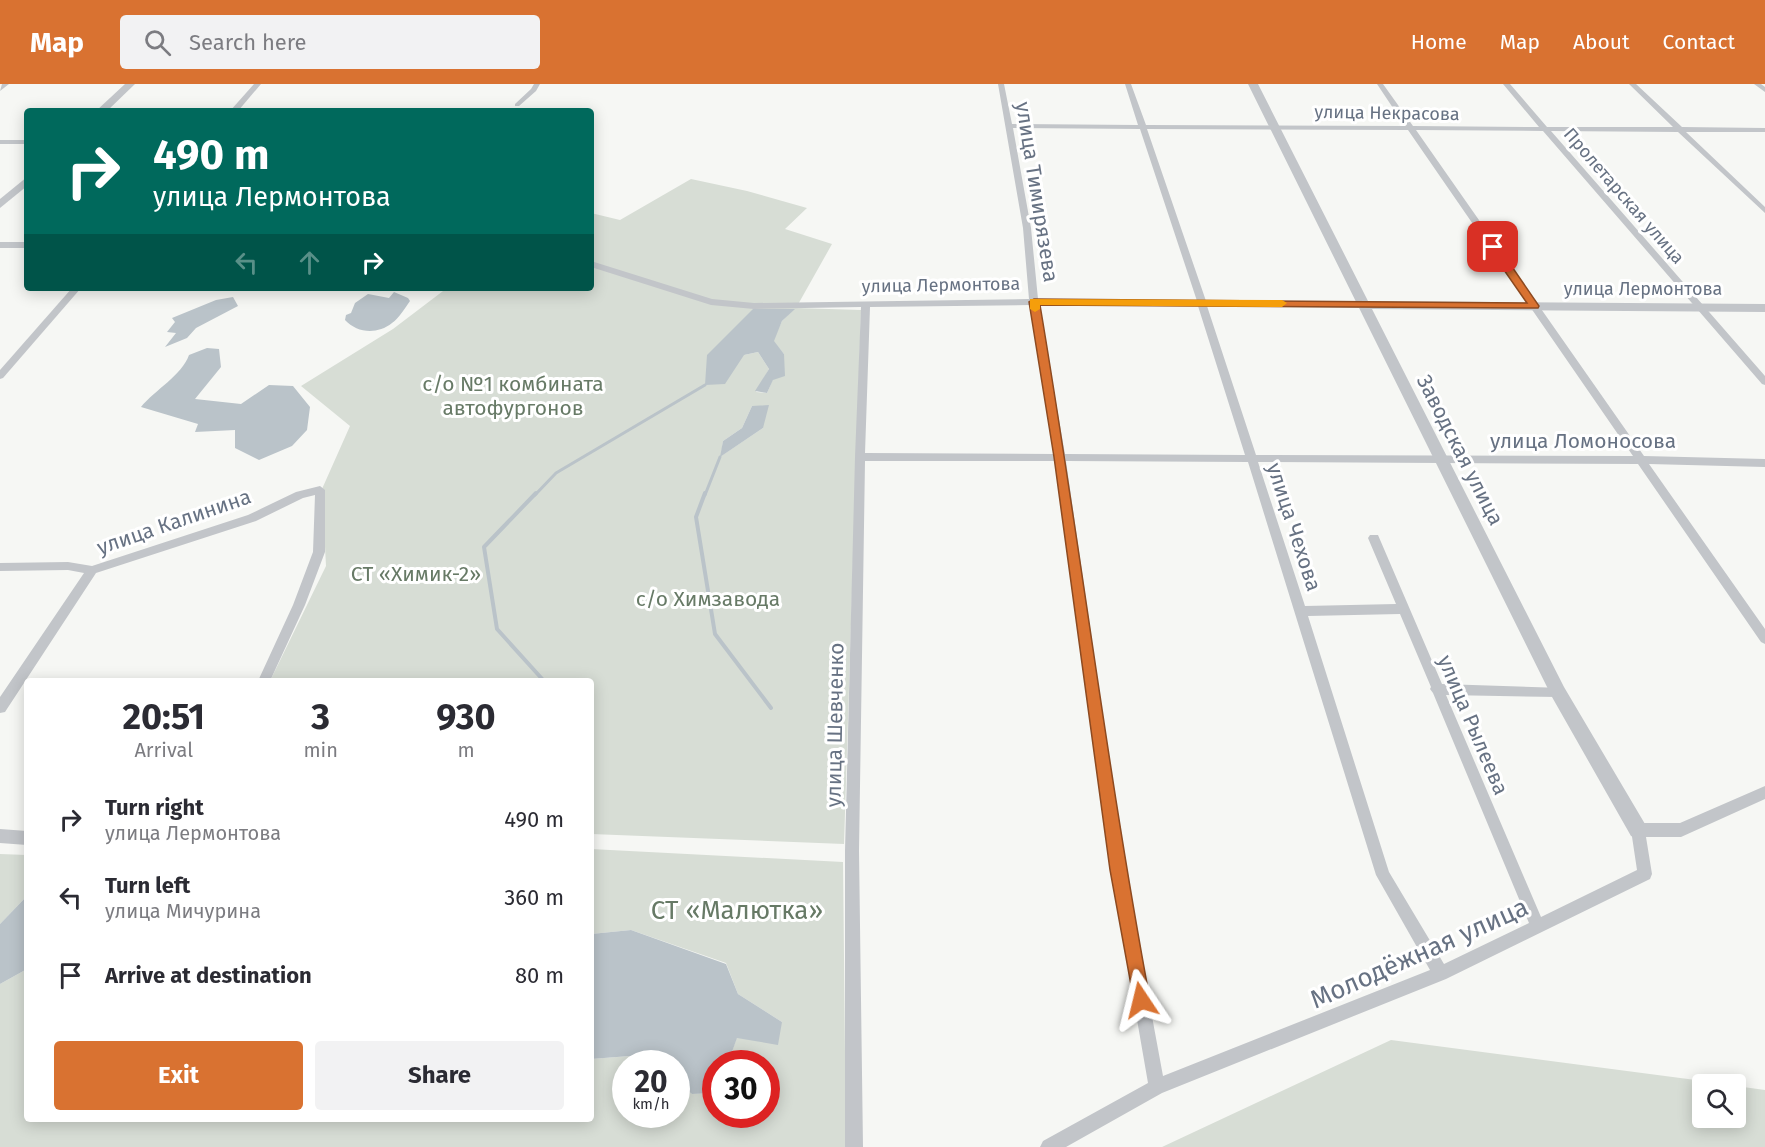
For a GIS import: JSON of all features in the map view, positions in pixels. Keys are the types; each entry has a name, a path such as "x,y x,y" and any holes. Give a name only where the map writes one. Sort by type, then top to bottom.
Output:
{"street":[{"path":"0,89 6,84"},
{"path":"104,108 130,84"},
{"path":"237,108 258,84"},
{"path":"517,105 534,90 537,84"},
{"name":"улица Тимирязева","path":"1001,84 1027,228 1034,302 1060,457 1118,870 1157,1088"},
{"name":"улица Чехова","path":"1128,84 1301,611 1383,875 1441,974"},
{"name":"Заводская улица","path":"1253,84 1272,127 1558,692 1638,830"},
{"path":"1380,84 1765,639"},
{"name":"Пролетарская улица","path":"1506,84 1765,382"},
{"path":"1632,84 1765,211"},
{"path":"1757,84 1765,90"},
{"name":"улица Некрасова","path":"1008,126 1765,130"},
{"path":"0,142 24,142"},
{"path":"0,205 24,183"},
{"path":"0,244 24,245"},
{"name":"улица Лермонтова","path":"594,265 711,302 754,306 1200,302 1765,308"},
{"path":"0,376 74,291"},
{"name":"улица Шевченко","path":"854,1147 852,851 860,458 866,305"},
{"name":"улица Ломоносова","path":"860,458 1640,460 1765,463"},
{"name":"улица Калинина","path":"0,567 68,566 92,570 252,518 300,495 320,490 319,552 299,605 265,678"},
{"name":"улица Рылеева","path":"1374,538 1538,927"},
{"path":"0,708 92,570"},
{"path":"1301,611 1404,609"},
{"path":"1436,689 1558,692"},
{"path":"1638,830 1681,830 1765,792"},
{"name":"Молодёжная улица","path":"1049,1147 1157,1088 1441,974 1645,874 1638,830"},
{"path":"0,836 24,838"}],"green space":[{"path":"691,179 747,191 807,208 785,229 832,244 796,308 861,310 844,844 594,834 594,678 271,678 326,566 322,489 350,426 301,386 393,329 443,291 594,291 594,214 620,220","holes":["794,309 782,321 773,341 784,354 767,393 756,392 769,369 758,352 744,355","752,406 763,428 721,456 723,441 742,428"]},
{"name":"СТ «Малютка»","path":"594,849 843,862 846,1147 0,1147 0,984 24,971 24,1122 594,1122 594,1059 612,1057 612,1128 690,1128 690,1092 702,1094 702,1128 780,1128 780,1050 732,1050 737,1037 782,1022 738,994 726,963 631,930 594,934"},
{"path":"0,854 24,855 24,899 0,924"},
{"path":"1391,1040 1692,1080 1692,1128 1746,1128 1746,1087 1765,1090 1765,1147 1162,1147"}],"shaded area":[{"path":"394,292 410,301 397,318 386,327 374,331 361,330 345,320 355,303 368,294 389,298"},
{"path":"233,297 238,306 196,328 187,338 165,347 176,333 167,332 175,322 172,318 216,300"},
{"path":"753,309 795,309 782,321 774,341 784,354 785,376 773,380 767,393 755,391 769,369 758,352 744,355 725,384 705,385 707,355"},
{"path":"207,348 219,349 221,367 195,399 241,404 269,385 293,386 310,407 307,430 292,446 259,460 235,448 235,430 195,432 198,424 141,407 181,369 189,355"},
{"path":"769,405 763,428 720,457 723,441 742,428 752,406"},
{"path":"24,899 24,971 0,984 0,924"},
{"path":"631,930 726,964 738,994 782,1022 778,1045 737,1038 733,1050 702,1050 702,1094 690,1092 690,1050 612,1050 612,1057 594,1059 594,934"}],"waterway":[{"path":"535,495 556,473 705,385"},
{"path":"705,495 720,457"},
{"path":"536,493 484,547 497,629 541,678"},
{"path":"705,493 696,517 715,634 771,708"}],"slow traffic":[{"path":"1035,309 1034,302 1282,303"}],"route":[{"path":"1141,1000 1118,870 1060,457 1034,302 1534,306 1493,247"}],"park label":[{"name":"с/о №1 комбината автофургонов","path":"513,396"},
{"name":"СТ «Химик-2»","path":"416,574"},
{"name":"с/о Химзавода","path":"708,599"}]}
